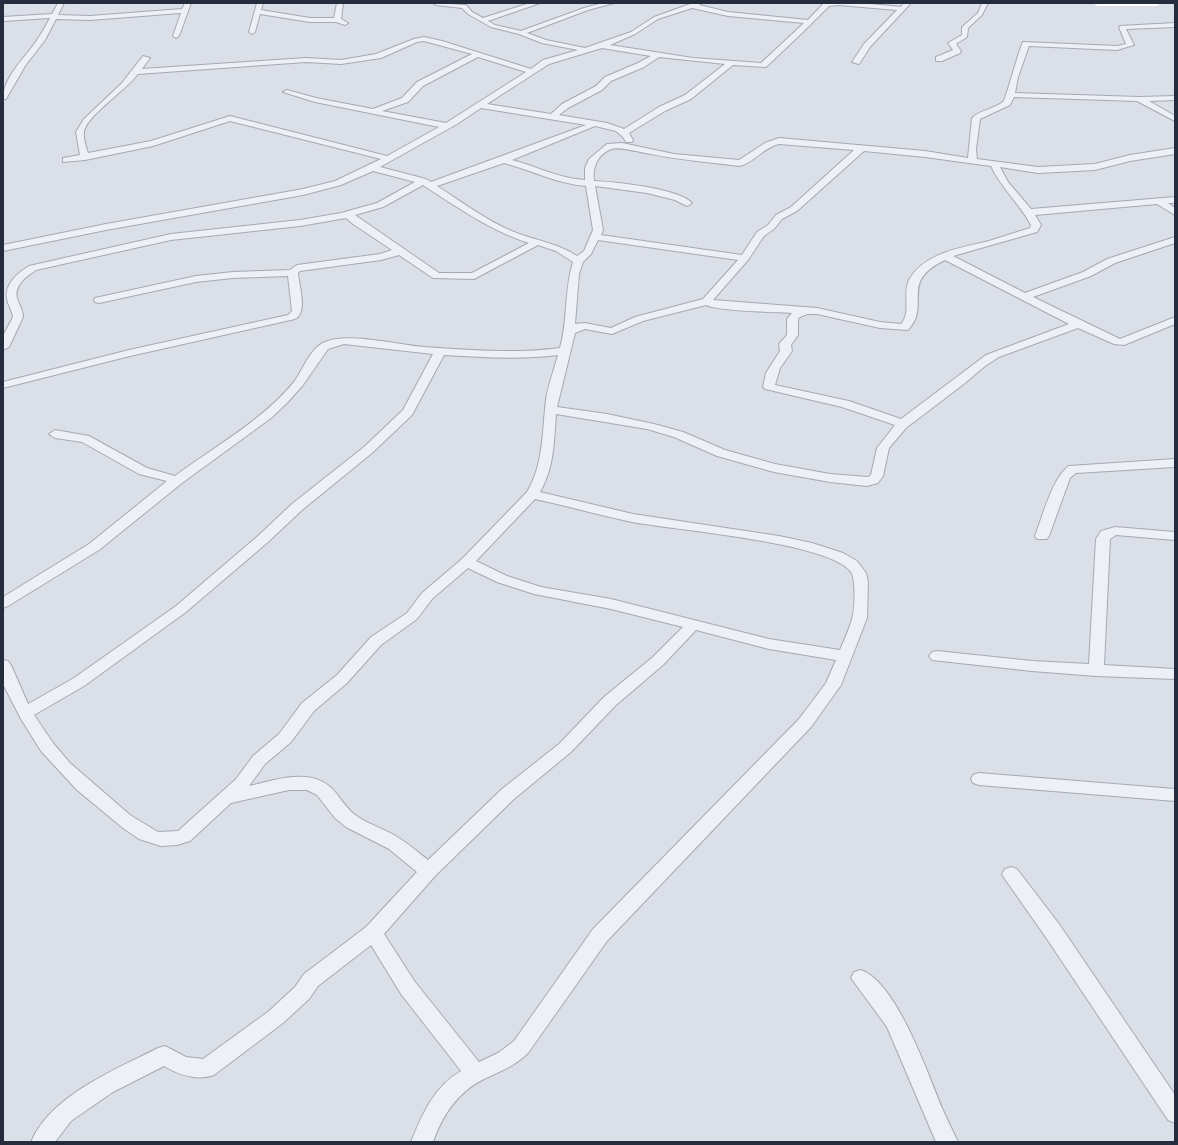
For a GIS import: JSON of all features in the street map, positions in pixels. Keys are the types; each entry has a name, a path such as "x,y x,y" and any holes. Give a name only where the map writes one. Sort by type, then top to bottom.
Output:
{"street":[{"path":"3,97 22,66 41,40 61,3"},
{"path":"176,36 189,3"},
{"path":"252,32 259,12 260,3"},
{"path":"337,20 340,3"},
{"path":"436,3 464,6 467,11 497,27 521,32 544,42 587,50"},
{"path":"483,20 537,3"},
{"path":"521,32 586,9 611,3"},
{"path":"856,62 867,46 908,3"},
{"path":"939,59 957,51 957,48 952,43 965,36 965,27 976,19 984,9 985,3"},
{"path":"1097,3 1157,3"},
{"path":"601,46 731,63 766,64 775,53 810,22 827,4 903,9"},
{"path":"3,248 106,227 318,189 338,183 372,168 447,126 531,71 554,59 601,46 633,33 656,18 696,5 728,14 810,22"},
{"path":"3,19 49,15 53,17 90,18 186,11"},
{"path":"259,12 293,16 310,20 337,20 345,23"},
{"path":"973,162 972,150 976,118 1005,105 1011,95 1014,77 1026,44 1117,48 1130,45 1122,29 1124,26 1175,25"},
{"path":"136,72 187,67 301,60 341,62 378,56 416,40 424,39 440,42 531,71"},
{"path":"372,112 405,100 420,84 478,54"},
{"path":"553,118 565,106 599,88 608,79 641,65 659,54"},
{"path":"85,156 80,140 80,132 83,125 126,84 146,58"},
{"path":"624,133 662,109 688,97 731,63"},
{"path":"287,92 315,100 447,126"},
{"path":"1011,95 1139,100 1175,98"},
{"path":"1139,100 1175,119"},
{"path":"480,104 553,118 604,125 624,133 629,138 629,147"},
{"path":"66,160 153,143 230,118 389,159"},
{"path":"3,347 18,317 12,297 13,287 22,276 33,268 171,237 300,223 348,214 380,205 427,183 503,160 592,126 591,123"},
{"path":"3,665 11,686 26,713 52,753 78,783 137,830 157,839 175,839 184,836 229,797 242,783 259,760 284,738 308,707 342,678 371,645 412,616 427,596 467,562 532,494 541,479 546,462 552,398 570,331 572,282 578,261 588,252 596,237 597,221 590,183 590,168 593,159 607,147 629,147 674,157 740,164 759,150 775,141 925,154 995,166 1038,170 1073,170 1095,167 1130,158 1175,151"},
{"path":"570,331 577,327 585,326 612,331 639,319 707,301 745,258 760,234 771,228 779,217 794,209 862,148"},
{"path":"503,160 535,168 571,182 648,190 678,198 687,203"},
{"path":"707,301 712,304 733,306 806,310 832,314 892,328 904,328 909,323 913,301 913,283 928,266 946,256 1034,230 1036,226 1030,214 1004,183 995,166"},
{"path":"372,168 427,183 490,224 511,234 559,249 578,261"},
{"path":"1030,214 1036,211 1175,200"},
{"path":"1160,202 1175,212"},
{"path":"348,214 356,222 437,276 474,276 537,242"},
{"path":"596,237 745,258"},
{"path":"1024,297 1087,274 1111,261 1175,240"},
{"path":"99,300 196,279 228,275 293,273 298,268 391,255 395,253 397,249"},
{"path":"946,256 1078,324 1121,342 1175,320"},
{"path":"3,385 129,353 291,317 295,315 297,311 293,273"},
{"path":"806,310 794,316 792,319 791,326 794,332 792,337 785,344 786,351 776,365 770,379 769,387 845,404 903,424"},
{"path":"550,410 637,423 666,430 719,452 743,459 819,476 867,482 873,480 877,476 880,452 885,444 903,424 962,380 987,358 1078,324"},
{"path":"3,603 94,547 177,480 283,401 299,382 324,347 344,341 440,351 534,355 565,351"},
{"path":"26,713 80,682 181,609 263,539 297,507 368,450 408,412 440,351"},
{"path":"55,434 84,439 142,471 177,480"},
{"path":"1042,536 1064,478 1068,472 1073,469 1175,463"},
{"path":"422,1142 430,1120 453,1087 475,1073 499,1064 521,1046 548,1010 579,962 600,935 805,723 833,686 860,618 861,582 859,573 852,564 838,556 812,547 778,540 633,518 532,494"},
{"path":"1096,670 1103,539 1106,534 1115,531 1175,536"},
{"path":"467,562 502,580 518,585 610,604 776,646 844,656"},
{"path":"42,1142 64,1114 106,1085 165,1055 180,1066 197,1069 207,1068 276,1017 302,993 311,980 373,933 429,871 508,794 565,748 610,702 658,661 692,625"},
{"path":"937,656 1096,670 1175,674"},
{"path":"979,779 1175,795"},
{"path":"229,797 289,784 309,784 323,790 341,813 352,822 395,844 429,871"},
{"path":"1011,874 1052,930 1175,1113"},
{"path":"373,933 408,988 475,1073"},
{"path":"861,978 885,1006 897,1027 938,1125 947,1142"}]}
